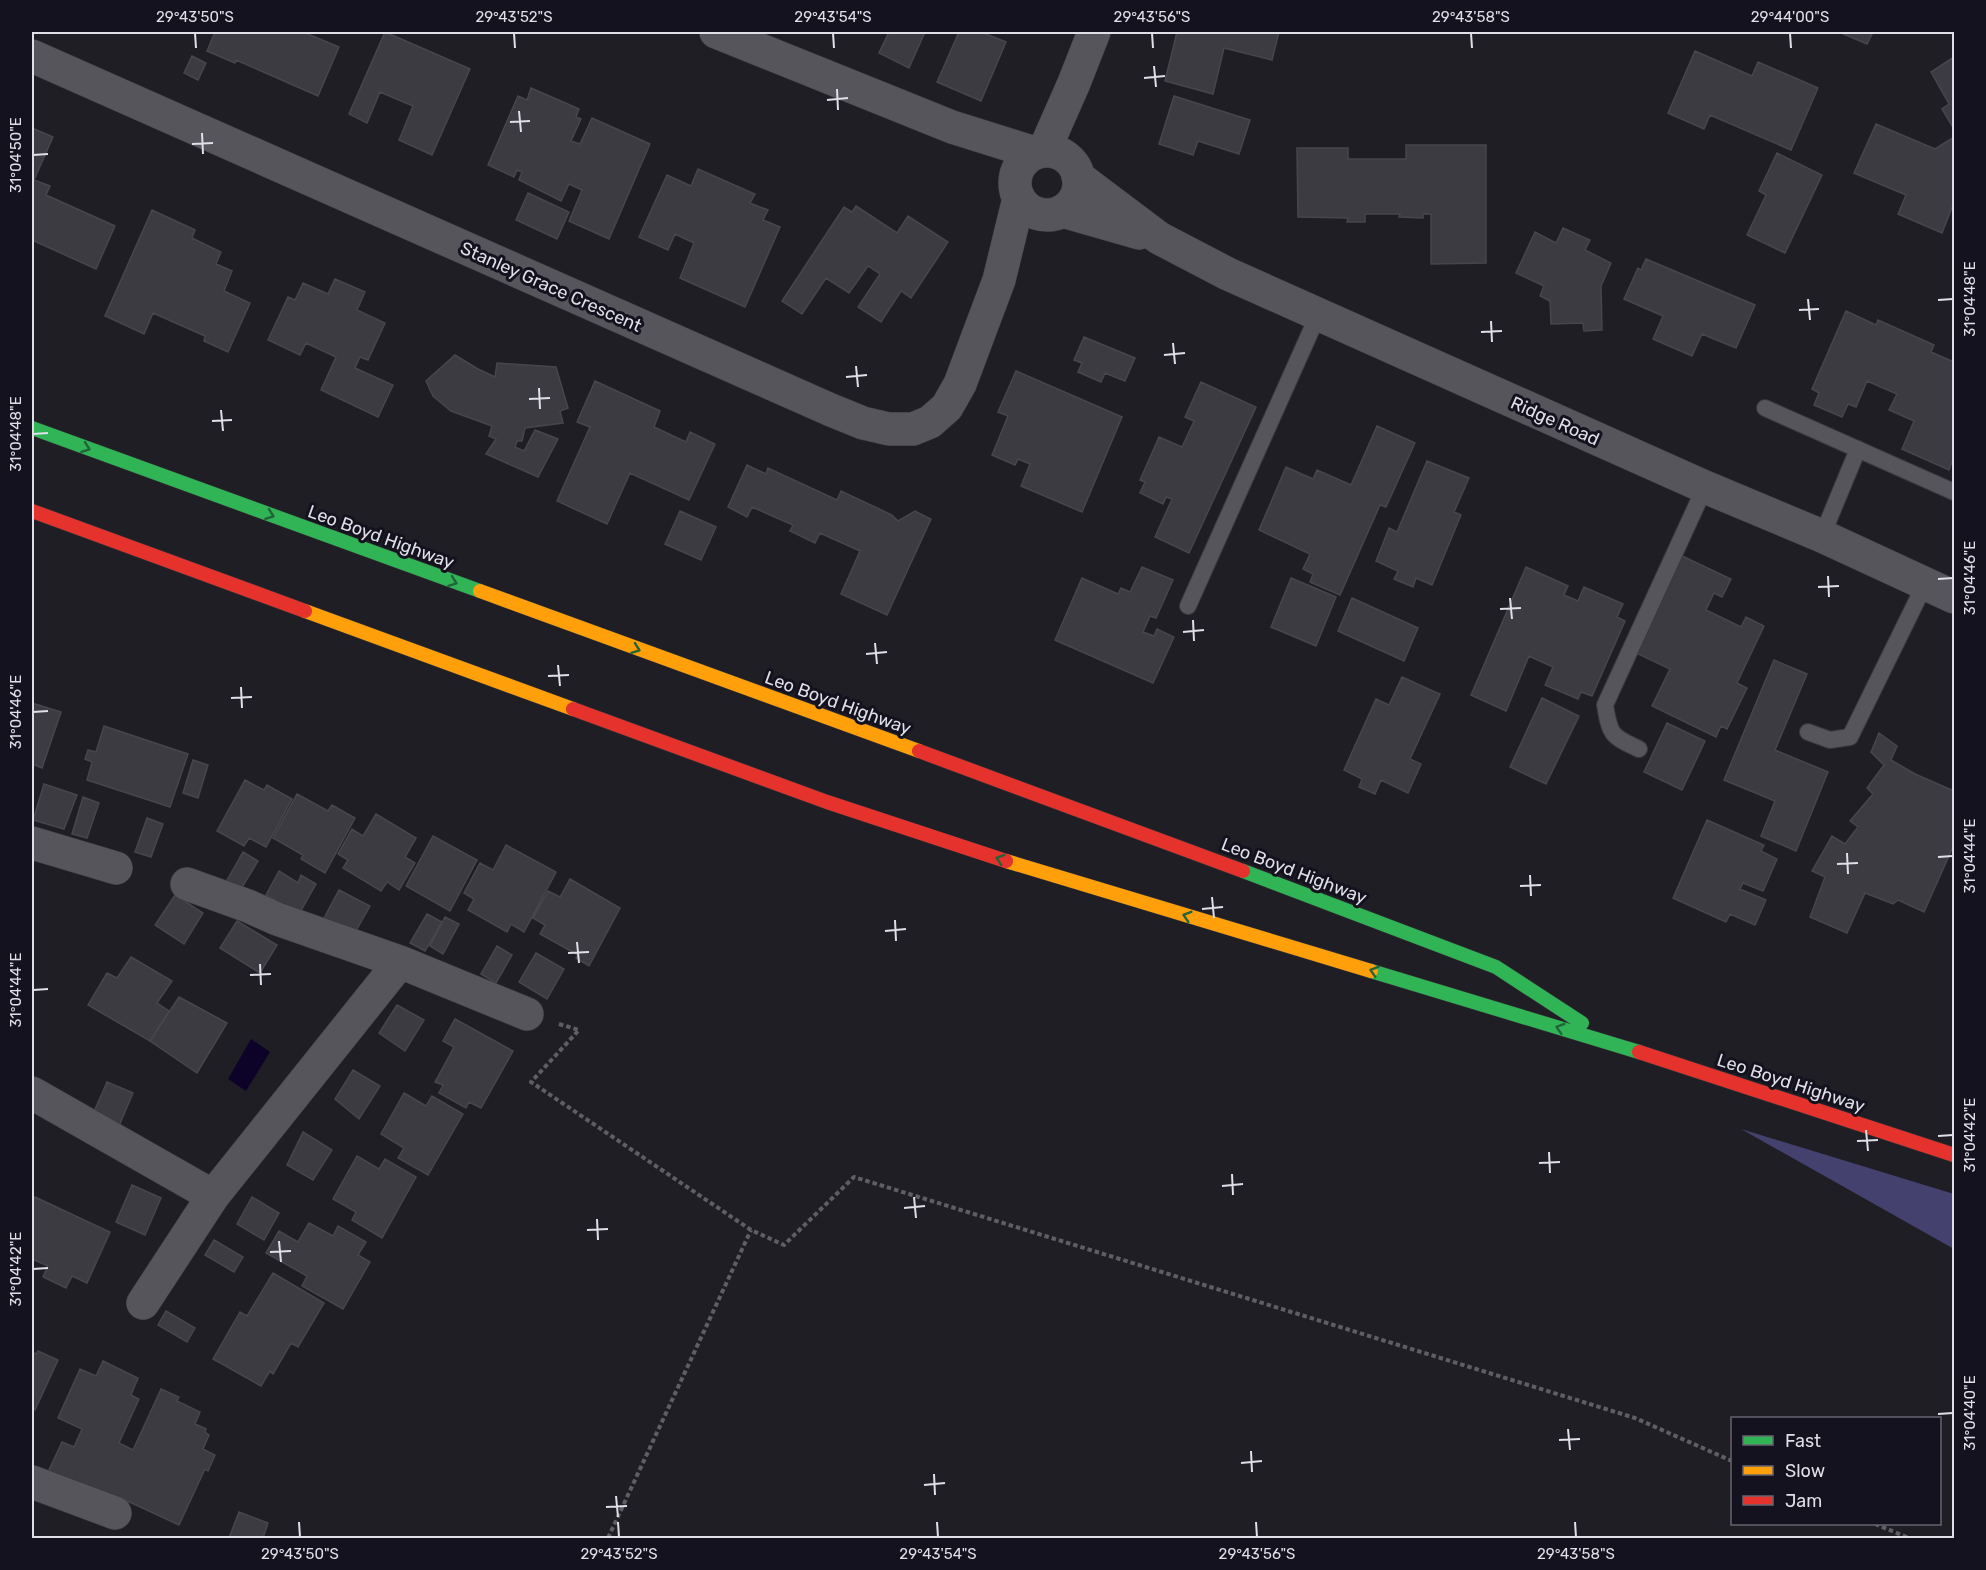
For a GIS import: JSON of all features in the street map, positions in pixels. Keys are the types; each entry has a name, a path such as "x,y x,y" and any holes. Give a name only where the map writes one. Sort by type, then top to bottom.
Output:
{"highway":[{"name":"Leo Boyd Highway","path":"32,428 1073,807 1496,967 1616,1045"},
{"name":"Leo Boyd Highway","path":"32,511 827,802 1044,873 1616,1045 1954,1155"}],"street":[{"name":"Ridge Road","path":"716,32 952,128 1057,161 1158,238 1228,274 1705,487 1822,536 1954,597"},
{"path":"1057,161 1074,83 1094,32"},
{"name":"Stanley Grace Crescent","path":"32,56 820,406 863,423 889,429 913,429 930,422 947,407 960,384 999,280 1017,192"},
{"name":"Ridge Road","path":"952,128 1017,192"},
{"path":"1024,160 1057,161 1078,187 1070,205 1055,213 1037,213 1027,207 1017,192 1017,171 1024,160"},
{"name":"Ridge Road","path":"1055,213 1158,238"},
{"name":"Stanley Grace Crescent","path":"999,280 1055,213"},
{"path":"32,843 116,868"},
{"path":"187,884 277,919 400,962 527,1014"},
{"path":"143,1303 213,1196 400,962"},
{"path":"32,1093 213,1196"},
{"path":"32,1482 115,1513"}],"lane":[{"path":"1188,606 1318,315"},
{"path":"1765,408 1954,492"},
{"path":"1822,536 1858,449"},
{"path":"1639,749 1615,737 1608,726 1605,705 1705,487"},
{"path":"1808,732 1830,740 1850,737 1925,585"}],"path":[{"path":"579,1030 531,1082 751,1230 784,1245 854,1178 1635,1418 1731,1461"},
{"path":"608,1539 751,1230"},
{"path":"1877,1525 1909,1539"}],"shaded area":[{"path":"251,1039 270,1052 246,1091 228,1079"},
{"path":"1741,1129 1954,1194 1954,1249"}],"building":[{"path":"215,32 303,32 339,47 318,96 236,60 235,63 207,51"},
{"path":"385,32 470,69 432,155 399,140 413,106 380,92 367,123 349,114"},
{"path":"889,32 925,32 909,68 879,53"},
{"path":"959,32 981,32 1006,42 981,101 937,82"},
{"path":"1177,32 1279,32 1272,60 1224,48 1213,94 1165,81"},
{"path":"1839,32 1873,32 1867,44"},
{"path":"1695,51 1752,76 1758,62 1818,88 1791,150 1710,115 1704,129 1668,113"},
{"path":"192,56 206,63 198,80 184,73"},
{"path":"1954,57 1954,129 1942,109 1949,104 1931,72"},
{"path":"531,88 579,109 576,117 581,119 571,141 580,144 592,118 650,144 609,239 569,221 582,190 569,184 561,201 519,180 522,172 517,170 514,177 488,165 518,96 527,100"},
{"path":"1174,96 1250,120 1239,154 1198,141 1193,155 1159,144"},
{"path":"1876,124 1935,149 1954,137 1954,202 1942,233 1898,214 1906,195 1854,173"},
{"path":"32,128 53,137 34,180 50,186 46,195 115,226 96,269 32,240"},
{"path":"1406,145 1486,145 1486,263 1431,264 1431,214 1423,214 1423,218 1399,217 1400,214 1365,214 1365,222 1347,222 1348,218 1298,217 1297,148 1348,148 1348,159 1406,159"},
{"path":"1777,153 1822,175 1785,253 1747,235 1766,195 1759,191"},
{"path":"698,169 755,194 750,203 768,210 763,220 780,227 745,307 680,278 694,243 675,234 668,250 639,237 667,175 691,186"},
{"path":"528,193 569,212 557,239 516,220"},
{"path":"856,206 897,233 908,216 948,242 911,298 901,291 881,322 858,307 880,274 868,266 849,293 826,278 802,314 782,301 844,207 852,212"},
{"path":"152,210 195,230 192,238 221,252 216,264 232,271 224,291 250,303 228,352 204,341 205,336 153,313 144,334 105,316"},
{"path":"1563,228 1590,240 1585,250 1611,263 1601,286 1602,330 1584,331 1583,323 1551,324 1550,301 1540,296 1544,286 1516,273 1535,232 1556,243"},
{"path":"1646,259 1755,305 1736,348 1702,334 1692,356 1653,339 1663,316 1624,299 1638,268 1641,270"},
{"path":"335,279 365,292 357,310 385,323 368,360 360,357 355,368 393,385 378,417 321,390 336,357 306,343 300,355 268,340 288,297 295,300 303,283 328,294"},
{"path":"1846,311 1876,325 1878,320 1934,345 1931,352 1954,362 1954,456 1949,470 1902,449 1914,421 1889,410 1897,394 1867,381 1856,407 1848,404 1842,417 1814,405 1819,393 1812,389"},
{"path":"1084,337 1135,358 1125,381 1105,373 1101,382 1078,372 1082,363 1074,360"},
{"path":"455,355 495,377 497,363 556,367 568,408 560,411 563,423 525,428 522,441 517,441 515,447 524,451 535,430 558,439 538,477 486,454 496,439 489,436 492,426 451,411 433,396 426,381"},
{"path":"1016,371 1122,417 1082,512 1021,486 1030,464 1018,459 1015,465 992,455 1008,416 998,412"},
{"path":"595,381 660,411 654,427 686,442 690,432 715,444 689,500 630,473 607,524 557,501 590,427 577,422"},
{"path":"1201,382 1256,407 1189,553 1155,537 1172,499 1166,497 1163,504 1140,493 1145,482 1140,480 1159,437 1182,447 1194,421 1185,417"},
{"path":"1377,426 1415,443 1386,507 1380,505 1340,595 1310,582 1313,574 1303,569 1310,554 1259,530 1286,467 1313,479 1317,470 1351,485"},
{"path":"1427,461 1469,478 1454,512 1461,515 1432,585 1416,578 1413,587 1394,579 1398,571 1376,561 1389,528 1397,532"},
{"path":"747,465 766,474 768,468 837,500 841,491 892,515 898,521 915,511 931,519 887,615 841,594 860,551 820,533 815,543 790,531 793,525 752,507 747,517 728,507"},
{"path":"680,511 716,527 701,560 665,544"},
{"path":"1678,554 1731,579 1722,597 1714,593 1706,610 1741,627 1746,617 1764,626 1737,683 1747,688 1727,729 1721,726 1716,737 1652,706 1670,669 1632,651"},
{"path":"1142,567 1173,580 1156,618 1150,616 1143,632 1154,636 1157,629 1174,637 1153,683 1055,640 1082,578 1118,594 1121,588 1130,592"},
{"path":"1526,567 1568,586 1564,595 1578,601 1584,587 1623,604 1617,617 1625,621 1592,696 1581,692 1578,699 1545,685 1553,667 1529,656 1506,711 1471,695"},
{"path":"1291,578 1336,597 1316,646 1271,627"},
{"path":"1352,598 1418,628 1404,661 1338,631"},
{"path":"1774,660 1807,674 1775,750 1828,772 1796,851 1761,836 1775,801 1724,780"},
{"path":"1402,677 1440,694 1410,759 1421,764 1408,793 1381,780 1375,794 1359,787 1362,779 1344,770 1376,699 1389,705"},
{"path":"1542,698 1579,716 1546,784 1510,767"},
{"path":"32,703 61,712 42,768 32,764"},
{"path":"1667,723 1705,741 1682,790 1644,772"},
{"path":"104,726 188,754 170,807 87,780 92,762 85,759 88,750 96,752"},
{"path":"1879,733 1897,746 1891,760 1915,774 1954,791 1954,850 1952,849 1924,912 1898,900 1893,904 1865,893 1847,933 1810,917 1825,877 1812,871 1832,836 1845,844 1858,827 1850,821 1873,794 1867,788 1884,765 1871,752"},
{"path":"193,760 208,765 198,798 183,793"},
{"path":"245,780 264,790 267,785 292,799 266,847 249,838 244,846 217,831"},
{"path":"44,784 77,795 64,829 33,820"},
{"path":"297,794 328,811 332,805 355,818 325,873 301,859 303,855 273,838"},
{"path":"83,797 99,803 87,838 72,834"},
{"path":"376,814 416,838 405,857 415,863 399,890 387,882 381,891 343,868 348,860 338,854 352,829 363,836"},
{"path":"147,818 163,824 151,857 135,852"},
{"path":"1707,820 1764,845 1761,851 1777,859 1763,891 1743,883 1740,889 1766,900 1755,925 1730,914 1726,922 1673,898"},
{"path":"433,836 477,860 450,911 406,886"},
{"path":"506,845 556,872 524,932 511,924 507,932 468,910 474,899 464,893 480,863 493,870"},
{"path":"243,852 258,861 241,889 226,882"},
{"path":"279,871 298,883 301,875 316,884 299,914 266,895"},
{"path":"570,879 620,908 589,966 576,958 578,955 540,934 545,925 533,918 548,891 560,897"},
{"path":"339,890 370,906 353,936 323,920"},
{"path":"175,895 203,913 184,944 155,925"},
{"path":"427,914 442,922 425,951 410,943"},
{"path":"445,917 459,924 443,954 430,946"},
{"path":"237,921 277,945 260,973 220,948"},
{"path":"497,946 512,955 496,983 481,974"},
{"path":"536,953 564,969 547,999 519,982"},
{"path":"131,957 172,981 157,1003 169,1011 150,1041 88,1005 107,973 117,978"},
{"path":"179,997 227,1023 197,1073 150,1041"},
{"path":"397,1005 424,1020 405,1051 379,1033"},
{"path":"455,1019 513,1051 481,1108 469,1102 466,1108 439,1093 443,1085 435,1082 454,1047 443,1041"},
{"path":"353,1070 380,1086 359,1119 335,1099"},
{"path":"107,1082 133,1093 119,1126 93,1114"},
{"path":"404,1093 426,1106 432,1096 463,1114 428,1175 398,1158 404,1148 381,1134"},
{"path":"303,1132 332,1150 313,1180 287,1165"},
{"path":"357,1156 379,1169 385,1159 416,1177 382,1238 352,1220 356,1212 333,1199"},
{"path":"132,1185 161,1198 145,1235 116,1222"},
{"path":"35,1197 110,1232 87,1283 72,1276 66,1288 43,1277 48,1266 32,1259 32,1204"},
{"path":"252,1197 279,1213 264,1240 237,1224"},
{"path":"309,1223 333,1236 338,1226 366,1242 358,1255 370,1262 343,1309 302,1286 307,1276 266,1253 279,1231 298,1242"},
{"path":"214,1240 243,1257 234,1272 205,1255"},
{"path":"273,1273 324,1303 298,1347 291,1343 273,1374 270,1371 261,1386 213,1359 240,1312 247,1316"},
{"path":"166,1311 195,1328 187,1342 158,1325"},
{"path":"38,1351 58,1360 35,1410 32,1408 32,1352 36,1354"},
{"path":"103,1361 138,1378 131,1395 139,1399 119,1443 133,1450 161,1389 179,1397 177,1401 200,1412 195,1424 206,1429 205,1432 209,1435 203,1449 215,1455 208,1471 205,1469 179,1525 123,1499 48,1472 62,1442 74,1447 82,1429 58,1418 80,1369 96,1376"},
{"path":"239,1512 268,1523 263,1538 229,1538"}],"traffic: fast":[{"path":"32,428 480,591"},
{"path":"1243,871 1496,967 1582,1023"},
{"path":"1371,971 1639,1052"}],"traffic: slow":[{"path":"480,591 919,751"},
{"path":"305,611 573,709"},
{"path":"1006,861 1371,971"}],"traffic: jam":[{"path":"32,511 305,611"},
{"path":"573,709 827,802 1006,861"},
{"path":"919,751 1243,871"},
{"path":"1639,1052 1954,1155"}]}
